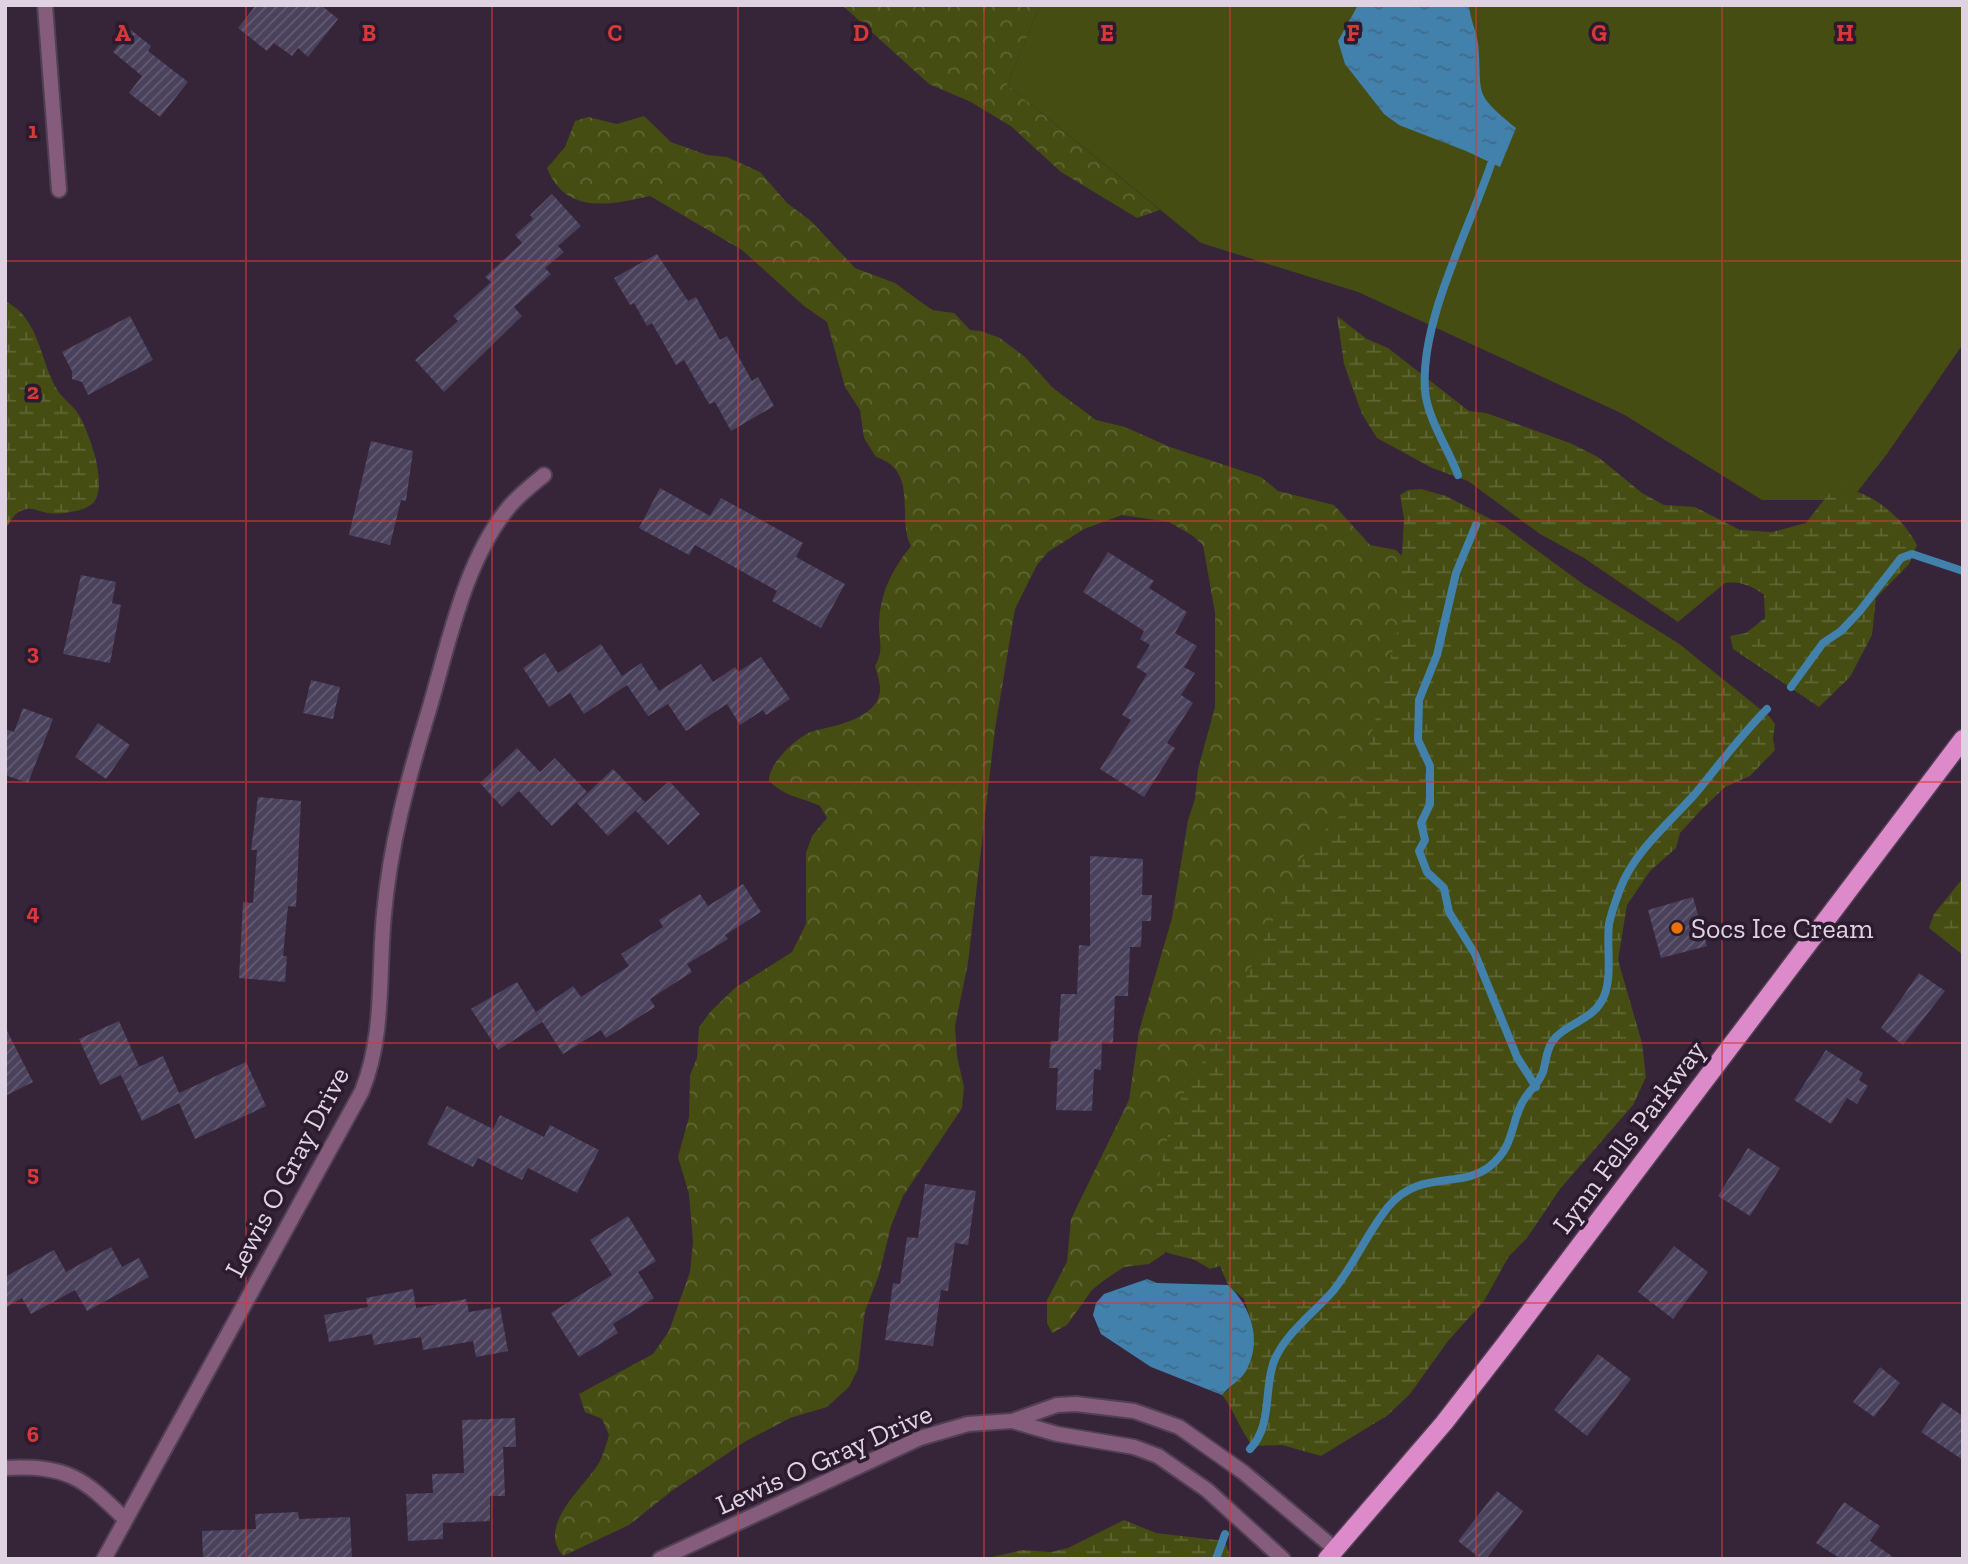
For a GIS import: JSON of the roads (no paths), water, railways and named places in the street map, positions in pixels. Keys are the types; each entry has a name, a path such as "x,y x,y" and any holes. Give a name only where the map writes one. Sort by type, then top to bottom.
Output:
{"main road":[{"name":"Lynn Fells Parkway","path":"1331,1554 1444,1423 1499,1353 1963,739"}],"street":[{"path":"45,5 59,190"},
{"name":"Lewis O Gray Drive","path":"104,1559 369,1074 379,1037 384,914 396,832 410,769 429,712 443,654 482,552 508,508 544,475"},
{"name":"Lewis O Gray Drive","path":"660,1559 920,1438 968,1424 1012,1421 1057,1405 1076,1404 1134,1411 1168,1422 1207,1445 1244,1472 1331,1554"},
{"name":"Lewis O Gray Drive","path":"1012,1421 1057,1434 1134,1447 1158,1456 1207,1490 1283,1559"},
{"path":"5,1468 58,1471 88,1483 125,1519"}],"water":[{"path":"1358,5 1469,5 1478,43 1482,91 1492,107 1516,128 1500,167 1399,125 1384,114 1345,64 1338,41"},
{"path":"1147,1279 1157,1283 1228,1285 1243,1303 1252,1325 1254,1348 1244,1375 1222,1395 1151,1367 1101,1334 1093,1315 1096,1303 1104,1294"}],"waterway":[{"path":"1458,475 1427,401 1425,363 1438,306 1491,164"},
{"path":"1476,525 1456,573 1437,655 1419,700 1418,740 1430,766 1430,804 1421,823 1425,840 1419,851 1427,872 1444,888 1449,912 1475,954 1517,1057 1536,1087"},
{"path":"1791,687 1823,643 1841,631 1859,612 1901,558 1912,554 1963,571"},
{"path":"1250,1449 1262,1430 1270,1375 1278,1353 1291,1334 1333,1291 1388,1207 1400,1195 1413,1188 1478,1173 1498,1159 1509,1141 1520,1106 1541,1076 1552,1042 1563,1031 1590,1014 1605,994 1609,924 1626,875 1653,838 1695,794 1767,709"},
{"path":"1216,1559 1225,1534"}],"place":[{"name":"Socs Ice Cream","path":"1677,928"}]}
